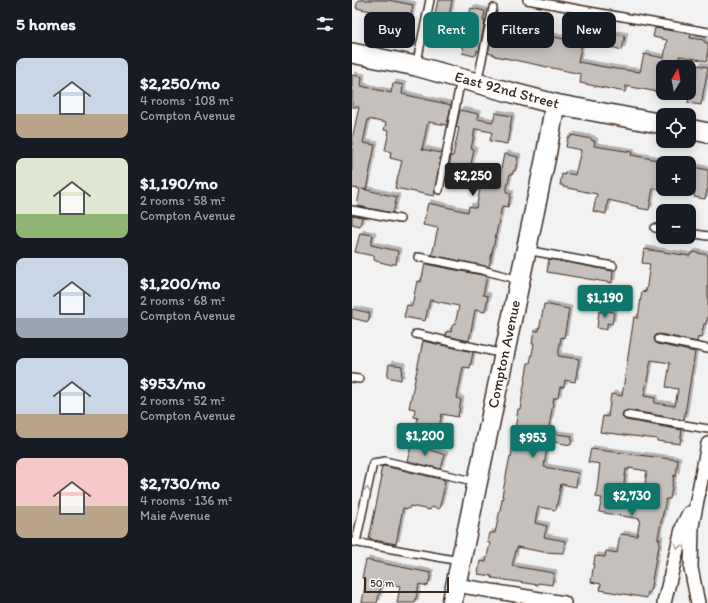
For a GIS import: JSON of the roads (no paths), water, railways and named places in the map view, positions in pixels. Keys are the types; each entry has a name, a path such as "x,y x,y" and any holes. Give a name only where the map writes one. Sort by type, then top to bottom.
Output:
{"main road":[{"name":"East 92nd Street","path":"352,54 416,66 556,104 656,123"},
{"name":"Compton Avenue","path":"454,594 556,104"},
{"path":"696,130 708,133"}],"street":[{"path":"698,603 691,568 690,548 697,497 708,446"},
{"path":"664,603 683,525 697,497"},
{"path":"454,594 564,603"}],"lane":[{"path":"416,66 430,0"},
{"path":"527,0 708,32"},
{"path":"439,190 469,81 493,8"},
{"path":"352,210 400,219"},
{"path":"696,234 708,236"},
{"path":"526,250 613,266"},
{"path":"418,257 482,270 520,280"},
{"path":"416,334 504,354"},
{"path":"659,339 708,349"},
{"path":"626,415 708,428"},
{"path":"461,561 354,542 373,463 385,461 477,482"}]}
